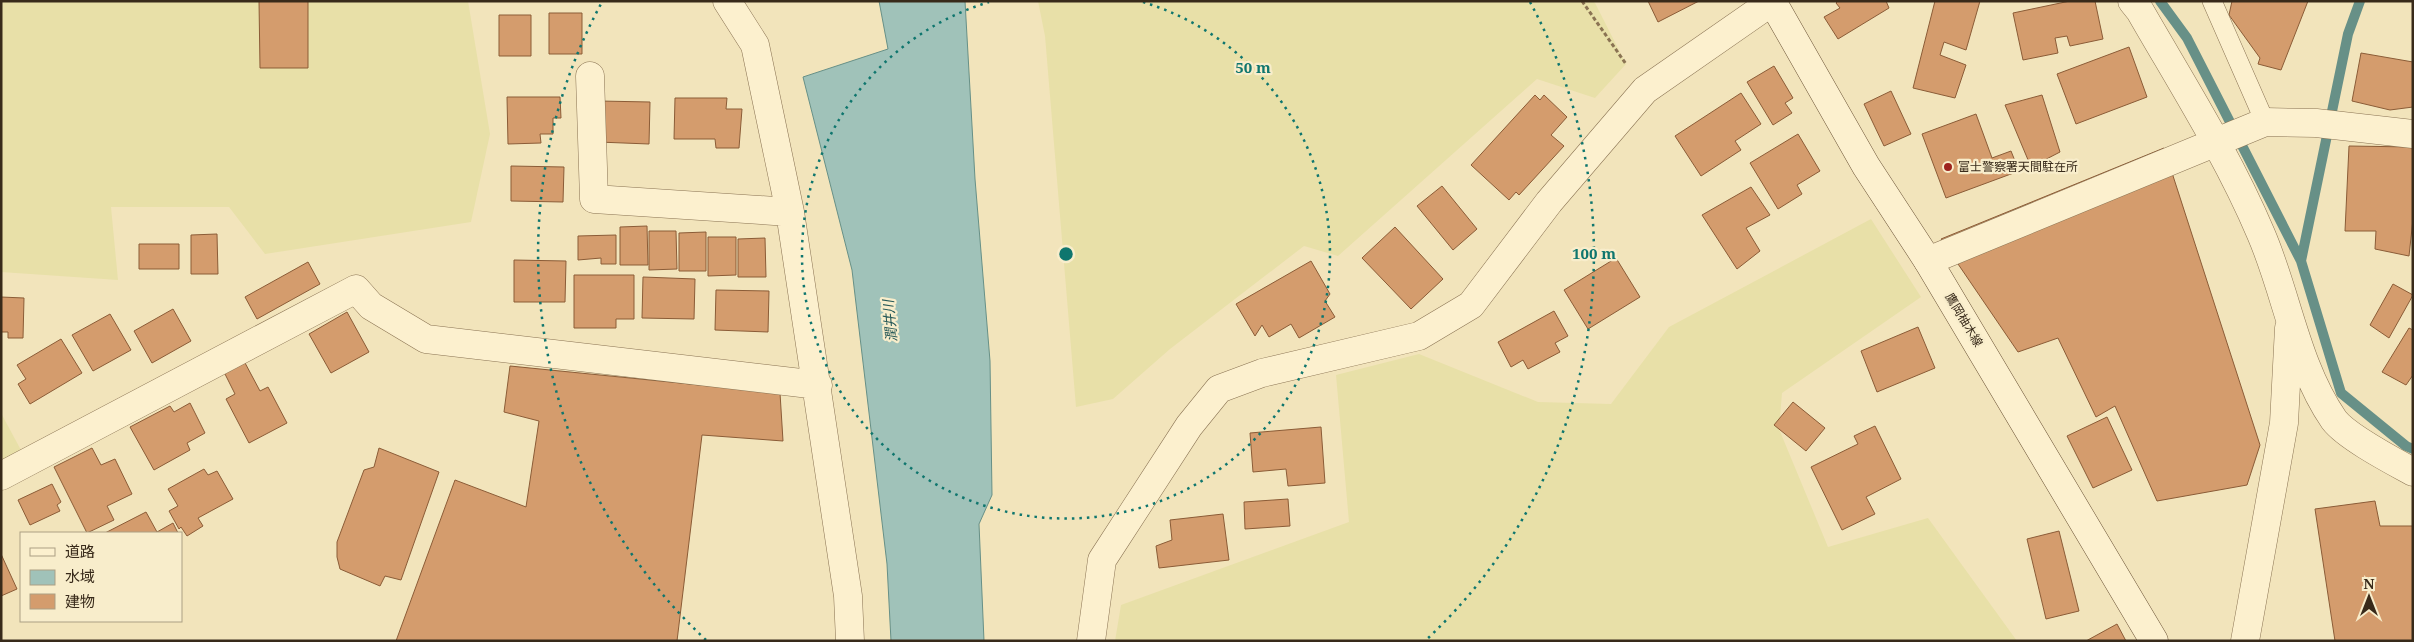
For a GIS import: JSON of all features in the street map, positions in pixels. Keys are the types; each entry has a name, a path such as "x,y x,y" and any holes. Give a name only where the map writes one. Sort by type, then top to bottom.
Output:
{"street":[{"path":"727,1 755,45 790,212 818,384 848,596 850,641"},
{"path":"1091,641 1102,560 1189,426 1219,389 1262,373 1419,336 1471,305 1549,202 1645,90 1772,1"},
{"name":"鷹岡柚木線","path":"1772,1 1866,166 1928,261 2154,641"},
{"path":"2132,1 2140,11 2215,142 2262,234 2312,383 2336,422 2378,454 2413,472"},
{"path":"590,76 594,199 790,212"},
{"path":"1928,261 2265,122 2316,123 2413,134"},
{"path":"1,476 356,289 371,306 426,339 818,384"},
{"path":"2245,641 2284,423 2289,315"}],"lane":[{"path":"2212,1 2265,122"}],"path":[{"path":"1582,1 1645,90"}],"shaded area":[{"path":"1,1 468,1 490,134 471,222 265,254 229,207 111,207 118,280 1,272"},
{"path":"1038,1 1592,1 1595,3 1626,64 1595,98 1537,79 1338,256 1304,246 1170,349 1113,399 1076,407 1045,36"},
{"path":"1871,219 1921,297 1782,393 1779,429 1828,547 1928,518 2017,641 1115,641 1121,605 1349,522 1336,375 1419,354 1538,402 1611,404 1669,327"},
{"path":"1,413 22,452 1,464"}],"water":[{"name":"潤井川","path":"879,1 965,1 975,179 990,361 992,495 979,524 984,641 891,641 887,564 852,270 803,77 888,49"}],"building":[{"path":"259,1 308,1 308,68 260,68"},
{"path":"1648,1 1699,1 1658,22"},
{"path":"1838,1 1886,1 1889,8 1838,39 1824,17 1840,8 1836,3"},
{"path":"1935,1 1980,1 1966,50 1944,42 1940,55 1966,65 1955,98 1913,88"},
{"path":"2070,1 2095,1 2103,39 2070,46 2067,36 2055,38 2058,53 2023,60 2013,13"},
{"path":"2232,1 2308,1 2281,70 2258,64 2260,58 2229,15"},
{"path":"549,13 582,13 582,54 549,54"},
{"path":"499,15 531,15 531,56 499,56"},
{"path":"2129,47 2147,97 2076,124 2057,74"},
{"path":"2361,53 2413,62 2413,107 2390,110 2352,101"},
{"path":"1774,66 1793,98 1785,103 1792,113 1773,125 1747,82"},
{"path":"1891,91 1911,134 1884,146 1864,104"},
{"path":"1741,93 1761,124 1735,141 1741,150 1701,176 1675,136"},
{"path":"1535,95 1540,100 1544,95 1567,117 1551,135 1564,146 1519,195 1516,192 1509,200 1471,165"},
{"path":"2042,95 2060,152 2031,167 2005,105"},
{"path":"507,97 560,97 561,118 553,118 553,134 540,134 541,143 508,144"},
{"path":"675,98 727,98 726,109 742,109 739,148 716,148 715,139 674,139"},
{"path":"599,101 650,102 649,144 598,142"},
{"path":"1976,114 1992,158 2011,151 2019,171 1946,198 1922,134"},
{"path":"1798,134 1820,171 1797,185 1802,194 1778,209 1750,163"},
{"path":"2349,146 2413,147 2413,219 2409,256 2375,249 2376,231 2345,231"},
{"path":"2164,148 2260,445 2247,485 2157,501 2115,406 2096,417 2058,338 2018,352 1941,239"},
{"path":"511,166 564,167 563,202 511,201"},
{"path":"1442,186 1477,229 1453,250 1417,206"},
{"path":"1751,187 1770,215 1746,228 1760,251 1737,269 1702,215"},
{"path":"647,226 648,265 620,265 620,227"},
{"path":"1395,227 1443,279 1411,309 1362,258"},
{"path":"649,231 676,231 677,269 649,270"},
{"path":"706,232 706,271 679,271 679,233"},
{"path":"217,234 218,274 191,274 191,235"},
{"path":"616,235 616,264 601,264 601,258 578,260 578,236"},
{"path":"708,237 736,237 736,275 708,276"},
{"path":"765,238 766,277 738,277 738,239"},
{"path":"139,244 179,244 179,269 139,269"},
{"path":"1616,258 1640,297 1588,329 1564,290"},
{"path":"514,260 566,261 565,302 514,302"},
{"path":"1311,261 1330,294 1325,301 1335,317 1299,338 1291,324 1269,337 1262,325 1255,336 1236,304"},
{"path":"308,262 320,284 257,319 245,297"},
{"path":"574,275 634,275 634,319 616,319 616,328 574,328"},
{"path":"643,277 695,279 694,319 642,318"},
{"path":"2393,284 2413,295 2389,338 2370,325"},
{"path":"716,290 769,291 768,332 715,330"},
{"path":"1,297 24,298 23,338 8,338 8,332 1,332"},
{"path":"173,309 191,341 152,363 134,331"},
{"path":"1554,311 1568,336 1555,343 1560,352 1528,369 1523,360 1511,367 1498,342"},
{"path":"347,312 369,352 331,373 309,334"},
{"path":"110,314 131,350 93,371 72,335"},
{"path":"1918,327 1935,368 1877,392 1861,351"},
{"path":"2409,328 2413,330 2413,375 2406,385 2382,372"},
{"path":"61,339 82,373 30,404 18,384 26,379 17,365"},
{"path":"244,361 260,391 268,387 287,423 249,443 226,399 235,394 224,372"},
{"path":"510,366 780,393 783,441 702,435 677,641 396,641 455,480 526,507 539,421 504,412"},
{"path":"1793,402 1825,428 1806,451 1774,425"},
{"path":"190,403 205,433 187,443 190,450 154,470 130,427 170,406 174,412"},
{"path":"2107,417 2132,470 2093,488 2067,436"},
{"path":"1875,426 1901,479 1866,497 1875,514 1842,530 1811,467 1858,444 1854,436"},
{"path":"1321,427 1325,483 1288,486 1286,469 1253,472 1250,433"},
{"path":"92,448 101,465 115,459 132,494 107,506 114,520 86,532 54,467"},
{"path":"379,448 439,472 401,580 385,576 380,586 340,569 337,557 337,542 364,470 374,467"},
{"path":"204,469 208,475 217,471 233,499 198,518 203,526 187,536 181,527 179,529 169,511 178,506 168,489"},
{"path":"52,484 61,502 57,505 60,511 30,525 18,500"},
{"path":"1288,499 1290,526 1245,529 1244,502"},
{"path":"2375,501 2380,526 2413,526 2413,641 2335,641 2315,509"},
{"path":"146,512 157,532 107,532"},
{"path":"1223,514 1229,560 1159,568 1156,546 1172,540 1170,520"},
{"path":"173,523 178,532 157,532"},
{"path":"2059,531 2079,611 2046,619 2027,539"},
{"path":"1,554 17,589 1,596"},
{"path":"2117,624 2126,641 2086,641"}],"waterway":[{"path":"2160,1 2187,38 2301,261 2341,393 2406,446 2413,449"},
{"path":"2301,261 2348,34 2360,1"}],"place":[{"name":"富士警察署天間駐在所","path":"1948,167"}]}
